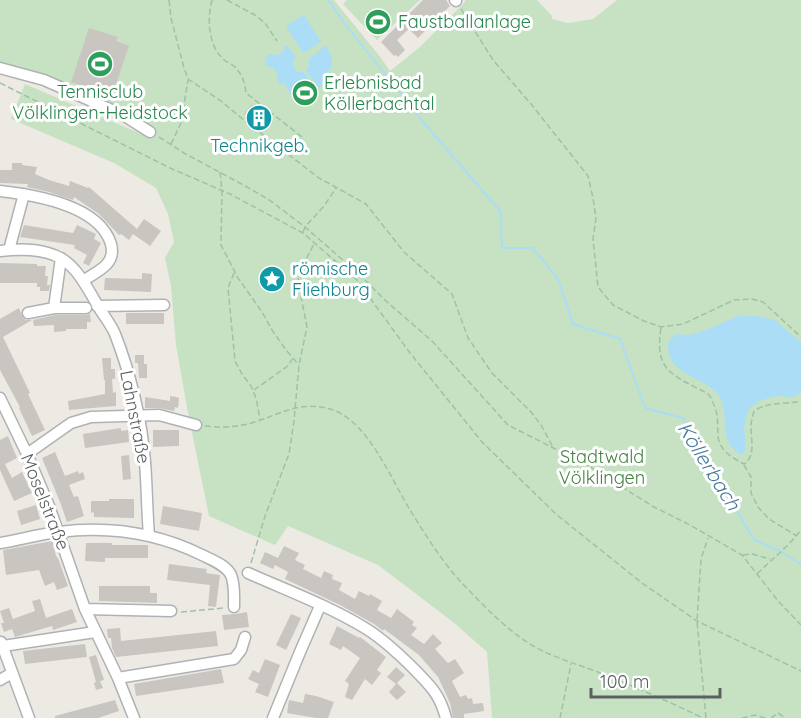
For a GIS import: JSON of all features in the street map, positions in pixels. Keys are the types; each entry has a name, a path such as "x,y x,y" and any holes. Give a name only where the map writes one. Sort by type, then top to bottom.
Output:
{"street":[{"path":"0,68 44,80 123,115 150,132"},
{"path":"0,191 56,201 88,215 102,228 113,250 111,258 105,266 83,280"},
{"path":"5,251 24,194"},
{"name":"Lahnstraße","path":"5,251 33,249 61,258 83,280 92,307 114,331 127,369 138,415 145,461 148,536"},
{"path":"54,308 61,258"},
{"path":"27,313 54,308 164,305"},
{"name":"Moselstraße","path":"0,398 27,453 85,609 118,678 134,718"},
{"path":"27,453 71,423 91,417 159,415 196,425"},
{"path":"0,543 58,532 109,531 131,532 148,536 186,548 226,568 231,576 234,590 234,607"},
{"path":"248,573 365,628 393,649 430,684 442,703 446,718"},
{"path":"273,718 320,606"},
{"path":"85,609 171,611"},
{"path":"29,718 1,643 95,632"},
{"path":"118,678 234,659 241,650 245,637"},
{"path":"0,680 12,673"}],"path":[{"path":"169,0 183,68 188,79 221,101 320,178 366,204 404,252 452,294 468,338 492,372 536,418 554,449"},
{"path":"212,0 209,23 214,45 222,59 236,67 245,82 246,93 302,137"},
{"path":"227,0 265,23 278,41"},
{"path":"456,1 494,60 588,176 596,218 593,239 598,287 613,305 661,327 683,324 734,300 752,299 763,302 801,337"},
{"path":"171,145 181,123 188,79"},
{"path":"0,83 303,233 357,280 410,353 482,442 557,515 642,583 697,621 801,671"},
{"path":"150,132 268,199 305,227 432,341 508,426 587,465 654,507 742,555 779,602 801,625"},
{"path":"220,171 221,245 234,271 282,346 299,365"},
{"path":"303,233 305,227 337,188"},
{"path":"248,573 265,516 289,454 299,365 307,327 298,281 301,269 314,243"},
{"path":"234,271 228,288 235,361 256,398 260,420"},
{"path":"661,327 658,345 663,363 676,377 709,395 719,421 717,437 731,458 744,464 751,477 751,493 758,507 769,519 796,536"},
{"path":"253,391 289,364 292,358"},
{"path":"744,464 749,460 752,452 751,424 754,411 762,406 776,403 801,401"},
{"path":"196,425 223,428 253,423 285,410 309,406 331,410 350,419 369,439 410,510 458,579 507,626 533,645 559,659 649,693 705,718 697,621 701,559 709,537"},
{"path":"757,574 783,552 801,530"},
{"path":"742,555 752,554 772,560"},
{"path":"171,611 177,613 234,607"},
{"path":"560,718 571,663"},
{"path":"771,718 778,713 785,718"},
{"path":"742,718 755,715 765,718"}],"green space":[{"name":"Stadtwald Völklingen","path":"0,0 334,0 390,71 420,47 465,0 537,0 552,16 552,19 568,23 593,19 617,0 801,0 801,718 492,718 487,652 453,622 378,565 288,526 275,545 209,516 176,345 171,286 165,258 174,242 168,214 156,188 114,163 11,119 25,84 146,136 154,135 123,115 0,68"},
{"name":"Faustballanlage","path":"347,0 420,0 377,40 343,4"}],"water":[{"path":"304,15 321,42 303,53 286,26"},
{"path":"287,45 296,57 293,61 295,70 304,72 315,89 312,91 309,89 294,101 285,84 279,84 274,68 266,66 265,62 267,56 271,54 276,56 285,50 284,47"},
{"path":"326,45 332,58 331,69 319,88 306,71 309,65 308,60"},
{"path":"740,315 775,320 801,342 801,393 792,397 776,396 759,401 748,410 744,428 746,448 742,455 734,449 726,435 724,410 718,394 707,385 686,374 673,362 668,343 675,334 689,335"}],"building":[{"path":"423,0 446,0 450,6 418,38 409,29 397,40 405,50 398,57 394,56 381,42"},
{"name":"Tennisclub Völklingen-Heidstock","path":"89,28 118,37 116,41 129,46 112,96 71,82"},
{"name":"Technikgeb.","path":"252,104 273,122 266,131 244,114"},
{"path":"12,163 37,167 35,174 49,180 69,186 70,181 89,187 137,229 144,219 161,231 150,246 133,234 129,240 119,235 99,214 74,197 73,200 27,187 28,184 0,183 0,170 12,170"},
{"path":"24,225 73,233 77,225 96,234 94,239 101,243 89,266 83,263 87,255 74,248 75,245 20,237"},
{"path":"0,263 46,266 45,276 48,276 49,291 40,291 37,283 0,283"},
{"path":"142,273 152,274 151,292 104,290 105,278 142,279"},
{"path":"19,308 23,318 32,320 3,337 45,430 32,436 20,407 0,370 0,319"},
{"path":"126,313 164,313 164,324 126,324"},
{"path":"90,314 91,322 87,322 87,329 66,329 66,331 54,332 54,325 34,326 33,320 55,315"},
{"path":"135,355 144,355 144,364 147,364 147,378 139,378"},
{"path":"102,358 111,358 111,369 115,369 115,379 112,379 113,393 116,392 116,406 69,410 68,401 105,394"},
{"path":"170,396 179,398 178,408 175,407 174,411 145,408 145,397 170,401"},
{"path":"121,428 121,431 128,430 129,442 85,448 83,434"},
{"path":"153,430 179,430 179,446 153,447"},
{"path":"8,436 17,458 5,464 12,478 22,472 32,493 14,501 0,470 0,440"},
{"path":"55,452 65,476 78,471 79,474 83,472 85,479 69,485 74,497 78,496 84,516 67,522 42,458"},
{"path":"129,455 131,479 123,480 121,456"},
{"path":"109,499 134,499 134,518 94,517 94,512 91,513 91,501 109,501"},
{"path":"36,505 40,519 21,525 17,511"},
{"path":"163,506 202,513 199,531 160,524"},
{"path":"53,541 56,556 68,586 57,590 54,582 45,586 39,570 6,575 3,550"},
{"path":"86,543 148,545 148,558 105,558 105,562 85,561"},
{"path":"284,546 299,553 295,560 305,565 303,569 321,578 324,571 333,575 332,579 342,583 339,590 355,599 359,591 369,596 370,594 382,601 377,610 391,618 397,609 414,622 412,625 417,628 411,635 424,644 433,634 442,643 435,649 448,663 455,659 464,673 452,681 460,697 466,695 468,699 472,698 473,704 483,703 484,711 464,714 464,718 453,718 450,703 438,677 419,655 384,629 383,631 340,605 285,579 288,572 275,565 273,569 260,563 265,552 278,558"},
{"path":"169,564 207,569 206,573 220,575 216,607 208,606 210,585 167,580"},
{"path":"99,586 150,586 150,593 157,593 157,603 99,601"},
{"path":"40,599 46,618 72,609 77,622 53,630 52,626 15,637 12,629 4,632 0,611 9,608 13,619 35,611 32,601"},
{"path":"247,612 249,627 224,630 222,615"},
{"path":"291,614 301,618 286,650 276,645"},
{"path":"337,626 360,637 386,657 377,670 381,673 372,685 365,679 352,700 345,697 349,684 345,681 360,658 343,646 341,650 329,644"},
{"path":"120,628 121,641 216,631 218,646 116,657 111,638 108,638 107,629"},
{"path":"85,644 87,657 25,664 23,651"},
{"path":"96,655 104,680 100,681 103,688 96,690 89,657"},
{"path":"265,659 280,665 268,697 255,692 259,684 248,679 253,670 259,673"},
{"path":"396,667 405,675 397,683 406,692 397,700 389,692 396,684 387,677"},
{"path":"221,669 224,683 136,696 134,684"},
{"path":"305,694 334,702 328,718 287,713 289,700 303,703"},
{"path":"115,700 119,711 98,718 55,718 55,716"}],"waterway":[{"name":"Köllerbach","path":"328,0 424,123 501,212 502,248 533,248 558,279 573,324 620,339 645,408 683,418 754,540 778,550 801,564"}],"place":[{"name":"Faustballanlage","path":"378,22"},
{"name":"Tennisclub Völklingen-Heidstock","path":"100,64"},
{"name":"Erlebnisbad Köllerbachtal","path":"305,93"},
{"name":"Technikgeb.","path":"259,118"},
{"name":"römische Fliehburg","path":"272,279"}]}
